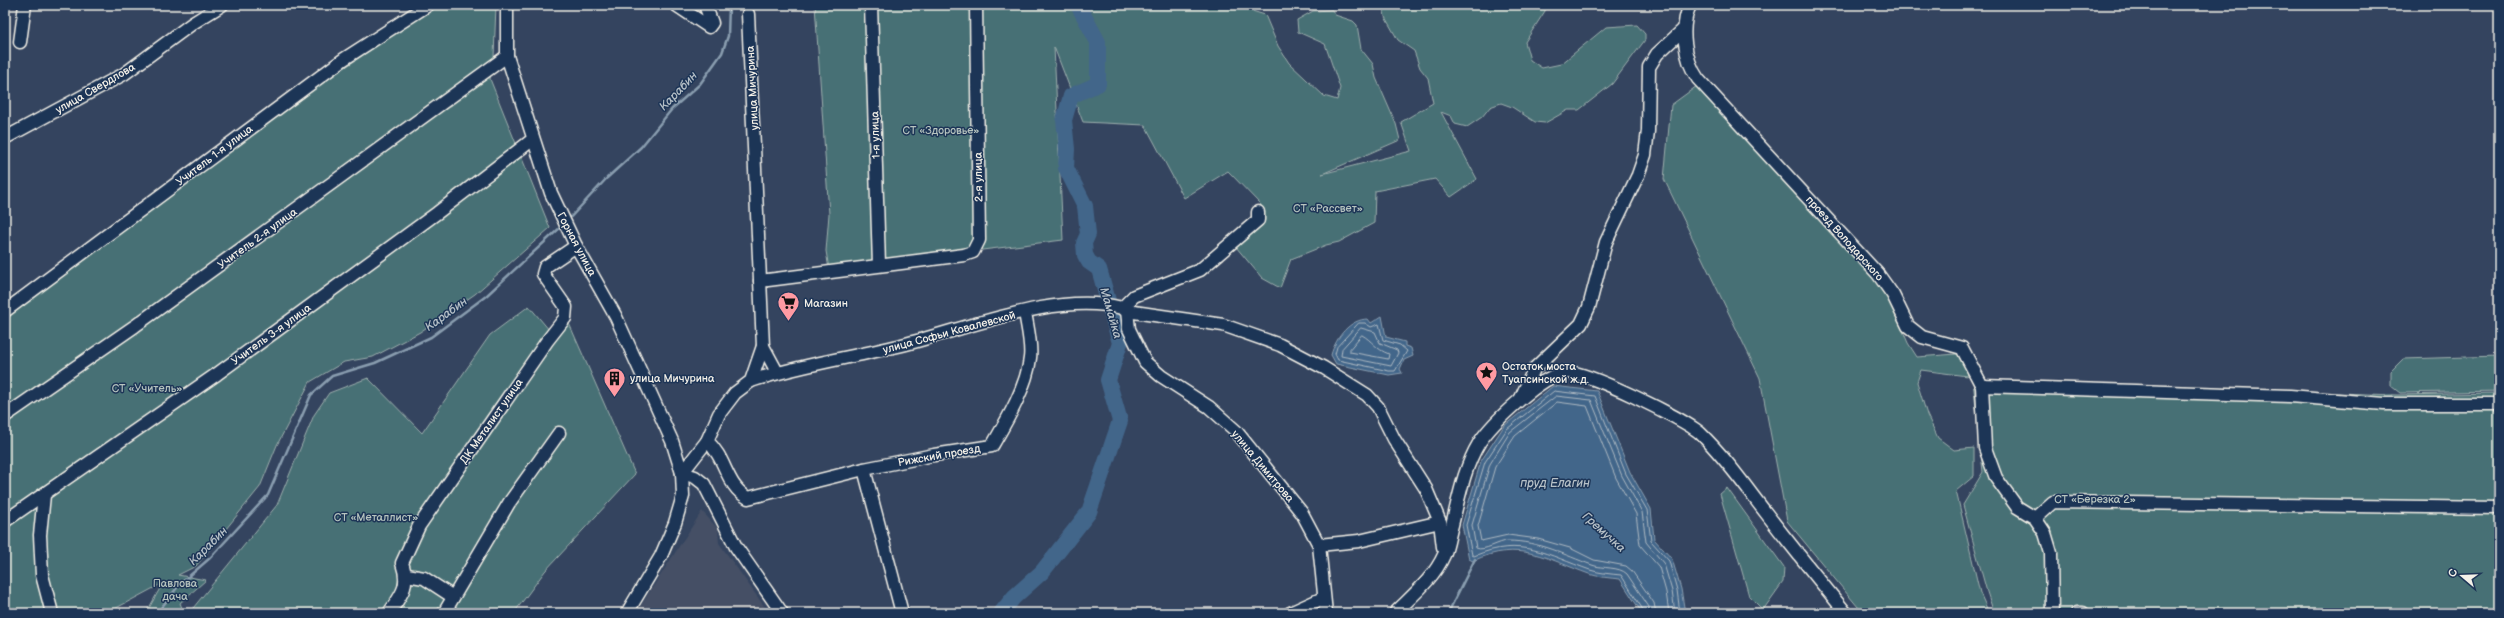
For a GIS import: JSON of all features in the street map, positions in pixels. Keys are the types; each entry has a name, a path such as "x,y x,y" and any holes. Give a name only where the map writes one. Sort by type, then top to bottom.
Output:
{"street":[{"path":"20,42 25,5"},
{"name":"улица Свердлова","path":"5,138 124,74 193,23 222,5"},
{"name":"Учитель 1-я улица","path":"5,311 344,59 428,5"},
{"name":"Горная улица","path":"507,5 507,56 536,153 551,193 568,231 616,317 672,441 682,472"},
{"path":"676,5 691,17 709,27 712,23 705,6 691,17"},
{"name":"1-я улица","path":"871,5 879,265"},
{"name":"2-я улица","path":"879,265 973,252 980,240 976,5"},
{"path":"1520,401 1534,369 1581,324 1589,307 1606,242 1638,175 1645,155 1648,131 1649,67 1657,54 1684,29 1690,5"},
{"name":"улица Мичурина","path":"748,14 763,346 751,380"},
{"name":"проезд Володарского","path":"1684,29 1689,62 1698,79 1878,274 1893,295 1908,326 1922,337 1962,348 1982,386 1986,448 1996,478 2017,507 2035,518 2045,533 2051,553 2052,613"},
{"name":"Учитель 2-я улица","path":"5,416 135,326 507,56"},
{"name":"Учитель 3-я улица","path":"5,521 217,374 437,213 532,140"},
{"path":"1122,309 1134,296 1200,270 1258,220 1258,212"},
{"name":"ДК Металист улица","path":"389,613 404,590 407,575 402,563 419,526 546,340 564,318 566,307 544,274 543,270 545,267 576,246"},
{"path":"760,281 879,265"},
{"name":"улица Софьи Ковалевской","path":"751,380 777,372 898,346 1025,312 1077,302 1094,302 1122,309 1223,325 1280,345 1324,368 1367,395 1378,407 1394,439 1426,489 1440,522 1444,555"},
{"name":"улица Димитрова","path":"1122,309 1128,329 1144,362 1161,376 1209,408 1236,431 1302,513 1319,545 1323,598 1326,613"},
{"name":"Рижский проезд","path":"707,441 717,450 735,489 748,498 864,469 934,455 992,446 1007,421 1021,388 1031,358 1025,312"},
{"path":"763,346 777,372"},
{"path":"1395,613 1429,579 1444,555 1469,462 1485,436 1520,401 1543,382 1555,374 1567,372 1599,381 1683,422 1699,433 1733,470 1846,613"},
{"path":"627,613 661,556 675,524 683,496 682,472 707,441 719,414 735,393 751,380"},
{"path":"1982,386 2290,396 2384,404 2499,404"},
{"path":"444,613 509,503 559,433"},
{"path":"864,469 902,613"},
{"path":"682,472 695,477 704,484 736,547 782,613"},
{"path":"44,495 40,536 42,575 52,613"},
{"path":"2035,518 2053,502 2499,508"},
{"path":"1319,545 1359,542 1440,522"},
{"path":"407,575 424,578 453,597"},
{"path":"1290,613 1323,598"},
{"path":"2076,613 2082,613"}],"shaded area":[{"path":"702,511 718,529 719,543 769,613 636,613"}],"green space":[{"name":"СТ «Учитель»","path":"437,5 496,5 494,57 490,79 550,228 475,294 420,332 373,357 344,362 310,382 277,445 260,487 196,566 178,575 206,580 180,603 184,613 142,613 149,608 163,583 107,613 5,613 5,317 294,102"},
{"path":"815,5 1233,5 1265,15 1278,46 1289,63 1324,96 1337,100 1340,88 1325,44 1298,32 1297,20 1313,11 1332,10 1335,15 1353,21 1357,25 1361,49 1373,64 1376,78 1396,124 1400,140 1322,174 1411,151 1401,122 1433,103 1428,78 1420,68 1414,51 1398,40 1385,17 1383,5 1546,5 1545,11 1525,42 1530,60 1542,68 1561,64 1606,27 1637,25 1645,34 1645,40 1612,84 1579,110 1568,110 1545,123 1535,122 1512,107 1501,103 1490,107 1482,117 1467,127 1455,124 1451,116 1441,112 1477,179 1451,197 1435,179 1375,191 1374,223 1339,242 1326,245 1291,259 1280,288 1262,278 1236,247 1259,225 1261,205 1228,171 1184,198 1145,125 1083,122 1054,47 1063,240 829,269 826,251 829,214"},
{"path":"1697,86 1838,241 1875,278 1889,298 1908,343 1917,357 1957,354 1963,360 1969,371 1967,376 1921,370 1917,382 1927,415 1938,438 1954,450 1974,448 1974,476 1956,491 1980,593 1989,613 1863,613 1787,521 1760,378 1664,179 1671,105"},
{"name":"СТ «Металлист»","path":"529,306 555,337 568,321 635,474 545,571 514,613 189,613 277,505 314,415 329,393 368,378 422,433 490,335"},
{"path":"2499,356 2499,391 2400,393 2391,386 2391,371 2403,359"},
{"name":"СТ «Березка 2»","path":"1973,381 2397,395 2499,393 2499,613 1994,613 1963,505 1983,472"},
{"path":"1727,488 1784,567 1783,582 1763,610 1749,596 1720,494"}],"water":[{"path":"1382,316 1386,337 1405,342 1405,346 1411,348 1413,356 1404,360 1400,369 1402,373 1389,375 1336,364 1331,355 1336,342 1345,330 1355,322 1368,319 1371,323"},
{"name":"пруд Елагин","path":"1553,386 1597,391 1630,472 1651,509 1654,539 1672,559 1681,589 1685,613 1642,613 1620,579 1593,575 1546,557 1519,551 1489,555 1473,561 1469,559 1462,525 1481,461 1504,426"}],"waterway":[{"name":"Карабин","path":"568,220 607,178 641,147 672,109 700,84 722,53 728,36 729,5"},
{"name":"Мамайка","path":"1001,613 1014,597 1042,572 1089,512 1120,421 1108,380 1120,343 1099,269 1089,262 1085,255 1084,243 1088,234 1085,206 1066,168 1067,149 1064,120 1071,96 1098,84 1098,42 1078,5"},
{"name":"Карабин","path":"157,613 180,584 210,558 268,495 311,395 332,376 375,363 431,337 486,296 562,226"},
{"name":"Гремучка","path":"1448,613 1475,559"}],"place":[{"name":"Магазин","path":"789,322"},
{"name":"Остаток моста Туапсинской ж.д.","path":"1487,392"},
{"name":"улица Мичурина","path":"614,398"}],"park label":[{"name":"СТ «Здоровье»","path":"941,130"},
{"name":"СТ «Рассвет»","path":"1328,208"},
{"name":"Павлова дача","path":"175,589"}]}
